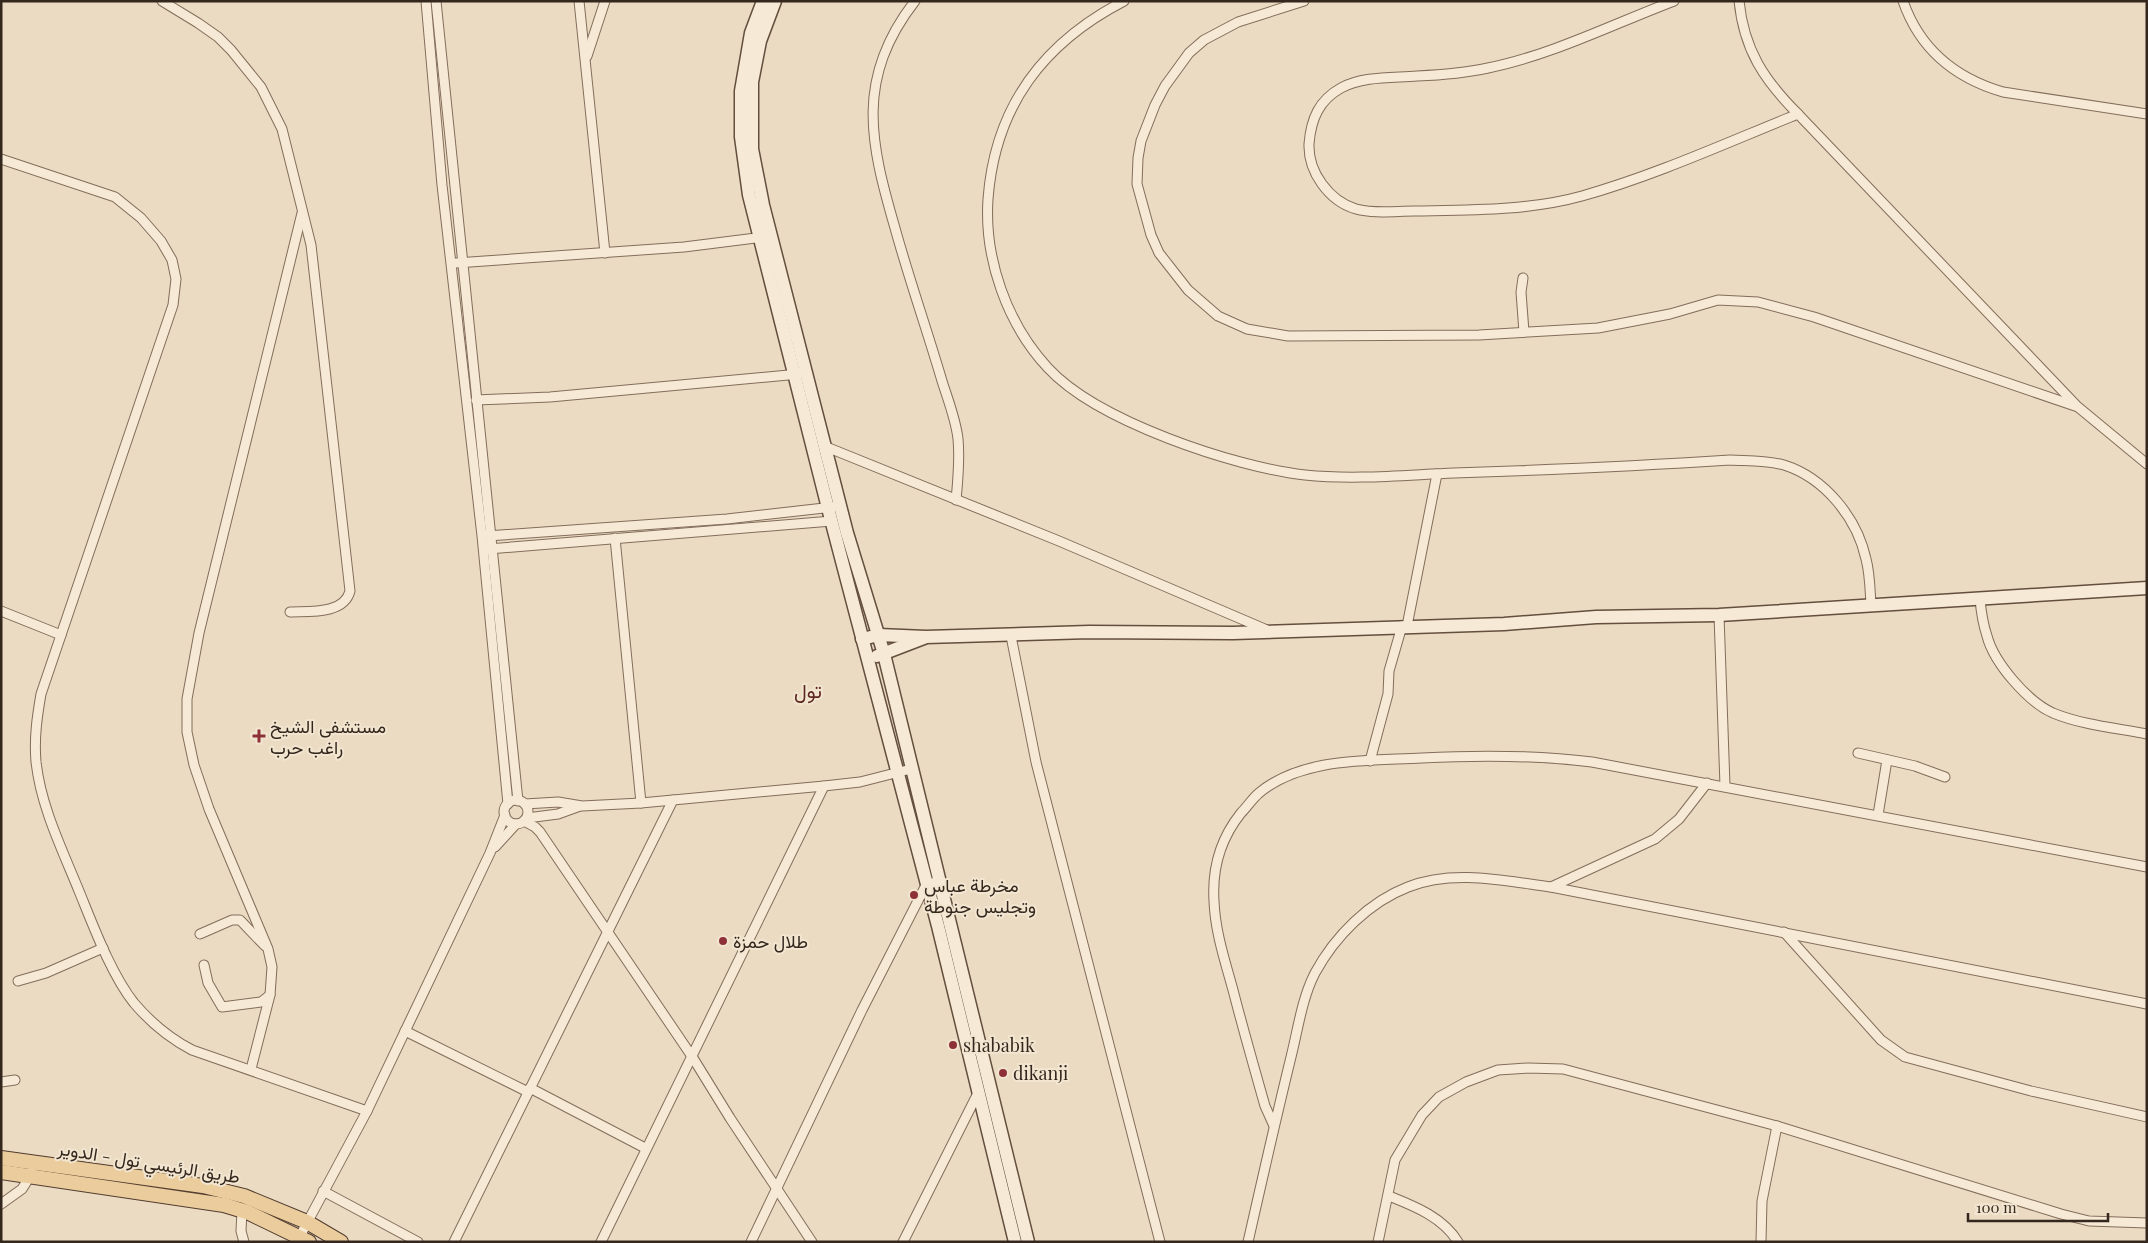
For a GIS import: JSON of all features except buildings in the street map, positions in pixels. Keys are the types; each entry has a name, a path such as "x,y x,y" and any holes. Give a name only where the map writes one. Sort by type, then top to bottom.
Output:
{"main road":[{"name":"طريق الرئيسي تول - الدوير","path":"1,1158 203,1186 244,1196 306,1222 341,1242"},
{"name":"طريق الرئيسي تول - الدوير","path":"1,1172 169,1196 242,1210 305,1239"}],"street":[{"path":"162,1 218,37 261,87 282,129 311,245 350,591 346,598 332,609 290,612"},
{"path":"426,1 451,263 486,536 493,548 521,802 528,811 522,821 490,853"},
{"path":"305,1239 306,1222 367,1111 490,853 508,804 483,549 486,536 476,400 436,1"},
{"path":"579,1 605,253"},
{"path":"586,58 605,1"},
{"path":"763,1 748,49 740,112 742,150 834,507 884,654 926,885 954,964"},
{"path":"765,237 752,150 751,104 755,58 775,1"},
{"path":"915,1 892,37 876,81 872,110 874,147 896,234 956,427 959,473 956,500"},
{"path":"1124,1 1088,21 1048,56 1020,92 1008,112 998,139 988,200 988,237 1001,289 1025,337 1047,367 1094,403 1145,428 1214,455 1265,469 1306,475 1436,474 1730,460 1767,461 1784,465 1815,480 1851,521 1860,538 1866,559 1871,605"},
{"path":"1304,1 1223,28 1189,53 1165,86 1145,126 1138,158 1137,174 1146,219 1159,253 1188,290 1207,309 1232,322 1266,334 1319,338 1598,328 1670,314 1718,300 1758,302 1806,314 2078,407"},
{"path":"1674,1 1534,55 1489,68 1441,75 1364,80 1342,88 1321,104 1311,125 1309,150 1315,175 1333,196 1344,204 1358,210 1433,211 1555,203 1614,186 1691,160 1798,114"},
{"path":"1740,1 1741,21 1748,47 1759,68 1798,114 2078,407 2147,464"},
{"path":"1903,1 1918,32 1934,53 1949,68 1982,86 2003,92 2147,114"},
{"path":"1,159 115,197 141,218 161,241 172,260 176,279 173,305 41,694 35,726 36,763 47,812 103,948 133,1002 162,1032 192,1050 367,1111"},
{"path":"251,1069 270,995 272,967 268,949 209,809 194,765 187,732 187,699 199,633 302,213"},
{"path":"451,263 605,253 765,237"},
{"path":"1523,278 1524,332"},
{"path":"476,400 550,397 800,374"},
{"path":"800,374 824,446 834,507 832,522 862,639 940,882 954,964 984,1090 1015,1242"},
{"path":"824,446 1059,541 1270,632"},
{"path":"1370,761 1388,694 1389,671 1404,626 1436,474"},
{"path":"483,549 655,535 682,527 834,507"},
{"path":"486,536 654,525 682,527 832,522"},
{"path":"654,525 655,535"},
{"path":"615,538 641,802"},
{"path":"862,639 879,635 926,637 1011,636 1088,632 1176,634 1504,624 1596,617 1720,615 2147,588"},
{"path":"1980,599 1987,638 1998,658 2015,683 2039,705 2072,719 2147,734"},
{"path":"1,611 61,635"},
{"path":"1720,615 1725,786"},
{"path":"1011,636 1036,762 1160,1242"},
{"path":"868,659 926,637"},
{"path":"1858,753 1945,777"},
{"path":"1274,1126 1258,1080 1216,923 1214,892 1219,853 1235,821 1258,794 1295,773 1322,766 1370,761 1480,756 1550,757 1592,762 1707,782 2147,867"},
{"path":"1878,815 1888,760"},
{"path":"508,804 558,802 582,806 673,800 860,782 905,771"},
{"path":"1551,887 1655,839 1684,814 1707,782"},
{"path":"601,1242 645,1148 693,1058 824,786"},
{"path":"454,1242 673,800"},
{"path":"505,815 509,822 522,821 558,814 582,806"},
{"path":"522,821 535,826 540,832 693,1058 730,1118 812,1242"},
{"path":"1248,1242 1274,1126 1310,984 1328,952 1346,929 1386,898 1409,886 1436,880 1475,877 1551,887 2147,1004"},
{"path":"926,885 940,882"},
{"path":"751,1242 862,1010 926,885"},
{"path":"200,934 232,920 240,920 268,949"},
{"path":"1784,932 1881,1040 1905,1057 2031,1091 2147,1117"},
{"path":"18,981 46,973 103,948"},
{"path":"204,965 208,982 222,1007 261,1002 270,995"},
{"path":"405,1031 645,1148"},
{"path":"1378,1242 1395,1160 1407,1136 1422,1116 1439,1098 1466,1082 1498,1070 1528,1068 1563,1069 1777,1126 2061,1214 2089,1221 2147,1223"},
{"path":"1,1082 15,1080"},
{"path":"903,1242 984,1090"},
{"path":"984,1090 1028,1242"},
{"path":"1762,1242 1762,1201 1777,1126"},
{"path":"1,1204 22,1189 31,1177 33,1162"},
{"path":"323,1191 418,1242"},
{"path":"1388,1196 1432,1217 1452,1231 1458,1242"},
{"path":"242,1210 241,1231 244,1242"}],"place":[{"name":"مستشفى الشيخ راغب حرب","path":"259,736"},
{"name":"مخرطة عباس وتجليس جنوطة","path":"914,895"},
{"name":"طلال حمزة","path":"723,941"},
{"name":"shababik","path":"953,1045"},
{"name":"dikanji","path":"1003,1073"}],"district":[{"name":"تول","path":"808,689"}]}
